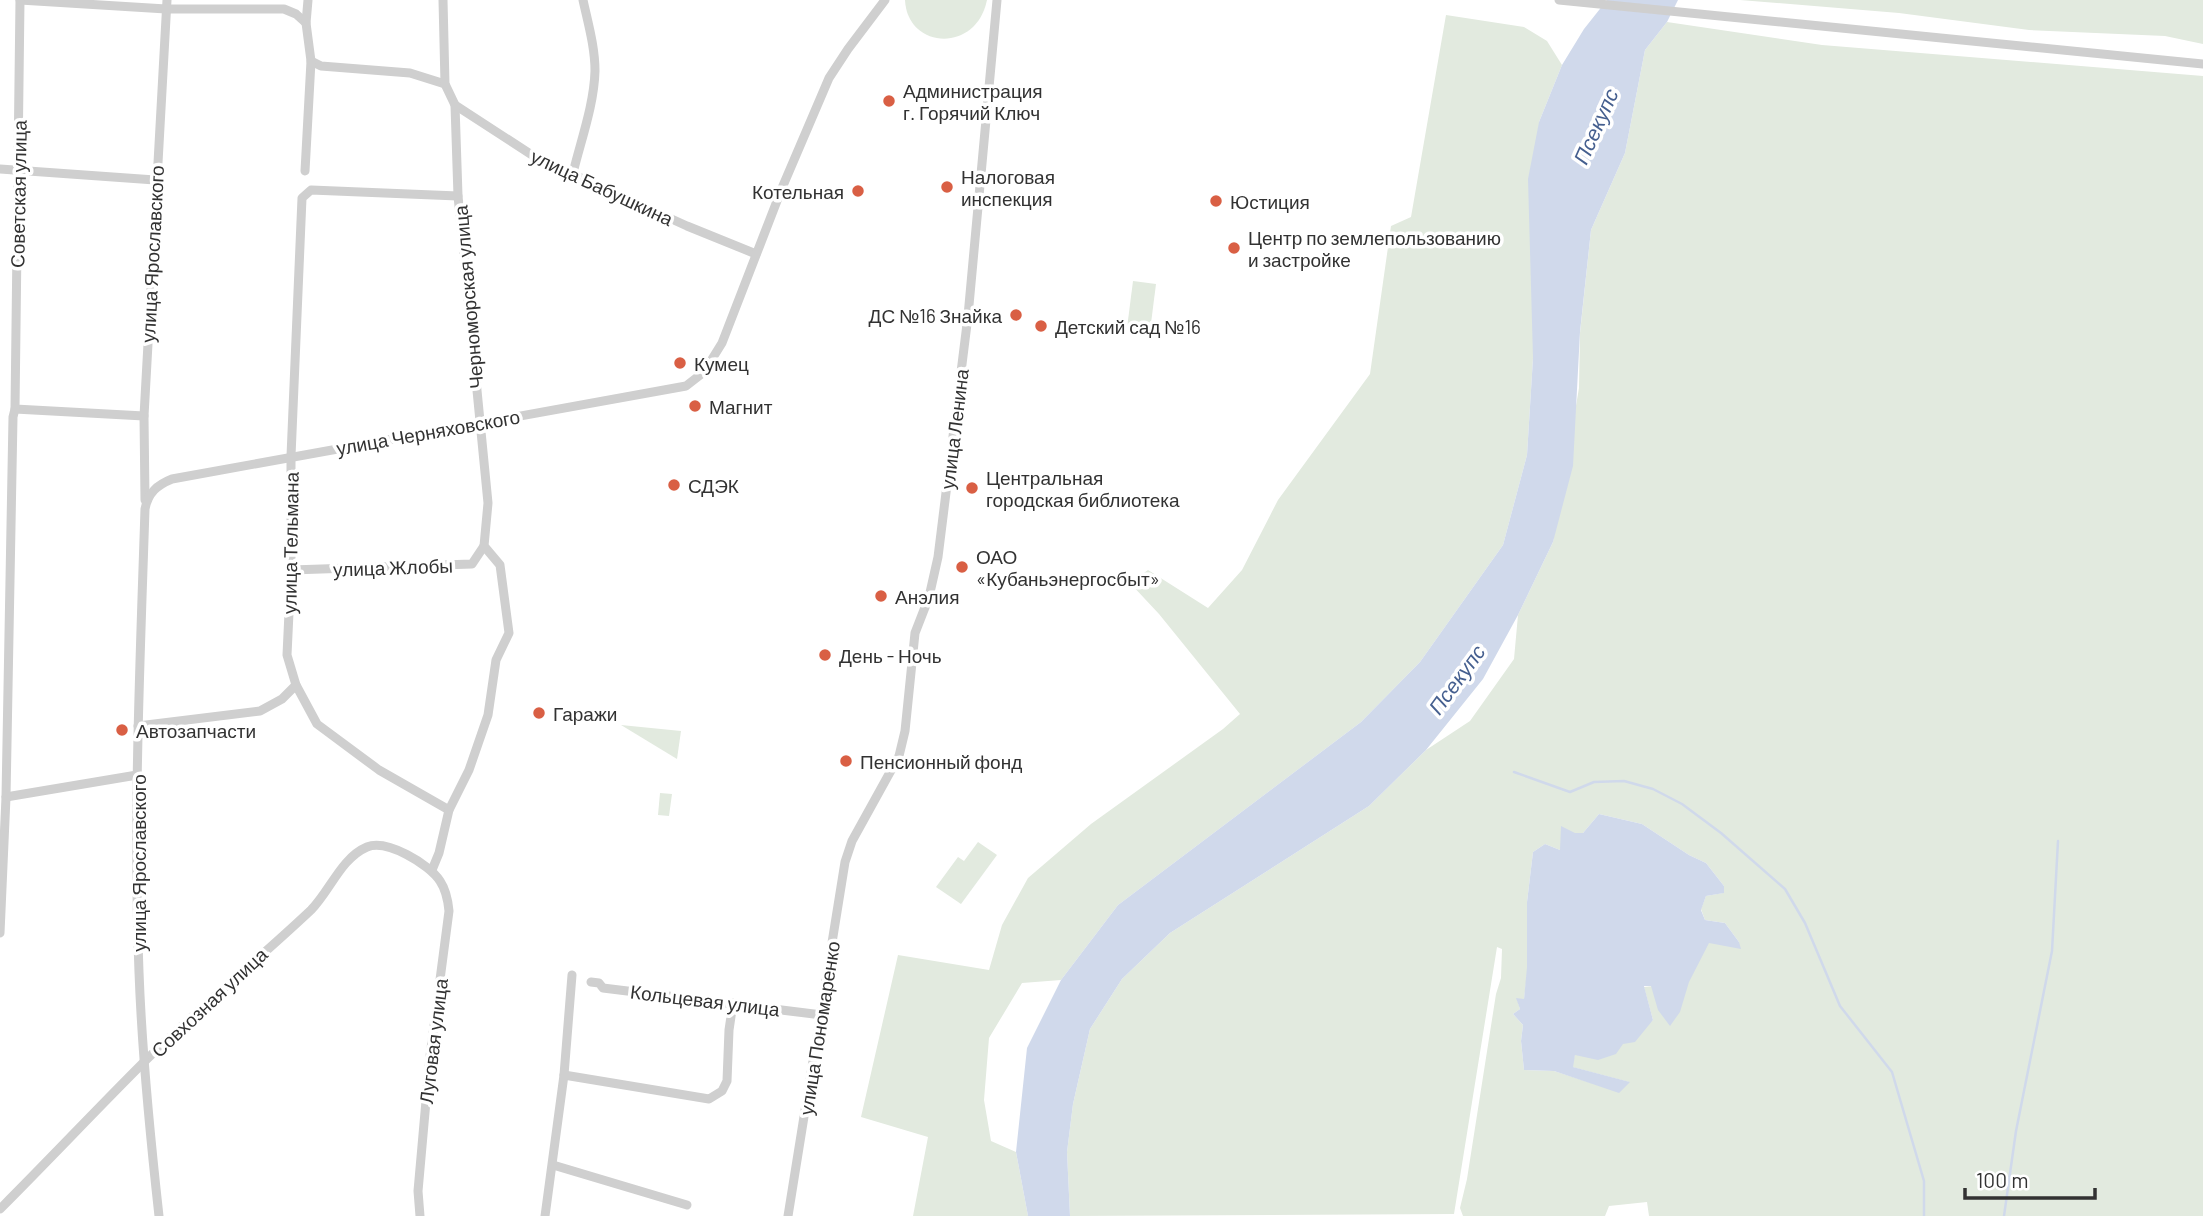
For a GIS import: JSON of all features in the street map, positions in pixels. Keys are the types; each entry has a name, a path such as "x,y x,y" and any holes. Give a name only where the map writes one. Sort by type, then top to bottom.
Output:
{"street":[{"path":"20,0 284,9 296,14 306,23"},
{"name":"Советская улица","path":"0,933 2,812 6,797 20,0"},
{"path":"305,171 311,61 306,23 307,0"},
{"name":"Черноморская улица","path":"443,0 445,84 455,105 458,196 488,503 484,546"},
{"path":"573,173 593,93 595,71 594,52 583,0"},
{"path":"756,254 829,78 885,0"},
{"name":"улица Ленина","path":"852,841 899,756 905,731 915,633 929,597 938,557 968,316 997,0"},
{"path":"1559,0 2203,64"},
{"name":"улица Ярославского","path":"159,1216 143,1063 139,970 138,726 145,509 144,416 155,180 167,4"},
{"path":"311,61 321,66 410,73 445,84"},
{"name":"улица Бабушкина","path":"455,105 535,157 756,254"},
{"path":"0,169 155,180"},
{"name":"улица Тельмана","path":"449,810 379,770 317,724 296,685 287,655 291,570 291,456 302,198 311,190 458,196"},
{"name":"улица Черняховского","path":"148,496 161,483 172,479 686,386 707,368 722,342 756,254"},
{"path":"0,416 14,413 144,416"},
{"name":"улица Ярославского","path":"145,509 148,496"},
{"path":"432,870 439,853 449,810 469,770 488,715 496,660 509,633 500,565 484,546"},
{"name":"улица Жлобы","path":"291,570 472,564 484,546"},
{"path":"138,726 260,711 282,699 296,685"},
{"path":"6,797 138,775"},
{"name":"улица Пономаренко","path":"788,1216 845,862 852,841"},
{"name":"Совхозная улица","path":"0,1209 143,1063 313,907 354,854 370,846 395,848 432,870"},
{"name":"Луговая улица","path":"420,1216 418,1191 430,1056 449,911 442,883 432,870"},
{"path":"545,1216 564,1075 572,975"},
{"name":"Кольцевая улица","path":"591,982 599,983 603,988 822,1015"},
{"path":"564,1075 709,1099 722,1091 727,1081 733,1003"},
{"path":"553,1165 687,1205"}],"shaded area":[{"path":"905,0 987,0 980,18 970,30 957,37 943,39 929,36 917,28 909,16"},
{"path":"1740,0 2203,0 2203,44 2165,36 2029,30 1899,13"},
{"path":"1446,15 1524,27 1547,41 1562,65 1539,122 1533,358 1527,455 1503,545 1420,662 1361,722 1118,905 1061,980 1022,983 989,1038 984,1100 991,1141 1016,1152 1028,1216 913,1216 928,1137 861,1117 898,955 989,970 1002,925 1028,878 1091,824 1240,714 1159,614 1130,583 1148,570 1208,608 1242,570 1278,500 1370,374 1391,226 1411,217"},
{"path":"1667,22 1822,45 2203,76 2203,1216 1649,1216 1647,1202 1609,1206 1605,1216 1463,1216 1460,1208 1496,994 1501,978 1502,949 1497,947 1454,1214 1070,1216 1067,1152 1073,1104 1090,1029 1122,979 1170,933 1369,806 1426,750 1470,721 1514,659 1518,615 1553,542 1579,388 1580,333 1591,230 1625,153 1645,50","holes":["1599,814 1642,824 1706,863 1724,886 1723,893 1706,896 1701,909 1705,920 1725,923 1739,942 1709,943 1528,932 1527,902 1533,852 1545,844 1560,850 1575,833 1583,833","1528,967 1689,982 1644,987 1653,1020 1622,1044 1575,1054 1572,1067 1629,1082 1619,1092 1554,1071 1524,1070 1521,1041 1523,1025 1513,1014 1520,1009 1517,999 1524,999"]},
{"path":"1133,281 1156,284 1150,331 1127,328"},
{"path":"621,725 681,731 677,759"},
{"path":"660,793 672,794 669,816 658,815"},
{"path":"978,842 997,855 961,904 936,887 958,857 964,861"}],"water":[{"name":"Псекупс","path":"1607,0 1678,0 1667,22 1645,50 1625,153 1591,230 1580,332 1573,466 1553,542 1483,679 1426,750 1369,806 1170,933 1122,979 1090,1029 1073,1104 1067,1152 1070,1216 1028,1216 1016,1152 1027,1048 1061,980 1118,905 1361,722 1420,662 1503,545 1527,455 1533,358 1528,179 1539,122 1562,65 1584,29"},
{"path":"1599,814 1642,824 1706,863 1724,886 1724,893 1706,896 1701,910 1705,920 1725,923 1741,949 1709,943 1689,982 1680,1012 1670,1026 1658,1010 1651,986 1644,986 1653,1020 1635,1042 1623,1044 1616,1054 1598,1060 1575,1055 1573,1067 1630,1082 1619,1093 1554,1071 1524,1070 1521,1041 1523,1025 1513,1014 1520,1009 1516,998 1524,999 1527,902 1533,852 1545,844 1560,850 1561,826 1575,833 1583,833"}],"waterway":[{"path":"1514,772 1570,792 1594,782 1624,781 1653,789 1682,804 1721,833 1785,889 1805,923 1840,1006 1892,1072 1924,1181 1924,1216"},
{"path":"2004,1216 2016,1131 2052,951 2058,841"}],"place":[{"name":"Администрация г. Горячий Ключ","path":"889,101"},
{"name":"Налоговая инспекция","path":"947,187"},
{"name":"Котельная","path":"858,191"},
{"name":"Юстиция","path":"1216,201"},
{"name":"Центр по землепользованию и застройке","path":"1234,248"},
{"name":"ДС №16 Знайка","path":"1016,315"},
{"name":"Детский сад №16","path":"1041,326"},
{"name":"Кумец","path":"680,363"},
{"name":"Магнит","path":"695,406"},
{"name":"СДЭК","path":"674,485"},
{"name":"Центральная городская библиотека","path":"972,488"},
{"name":"ОАО «Кубаньэнергосбыт»","path":"962,567"},
{"name":"Анэлия","path":"881,596"},
{"name":"День - Ночь","path":"825,655"},
{"name":"Гаражи","path":"539,713"},
{"name":"Автозапчасти","path":"122,730"},
{"name":"Пенсионный фонд","path":"846,761"}]}
